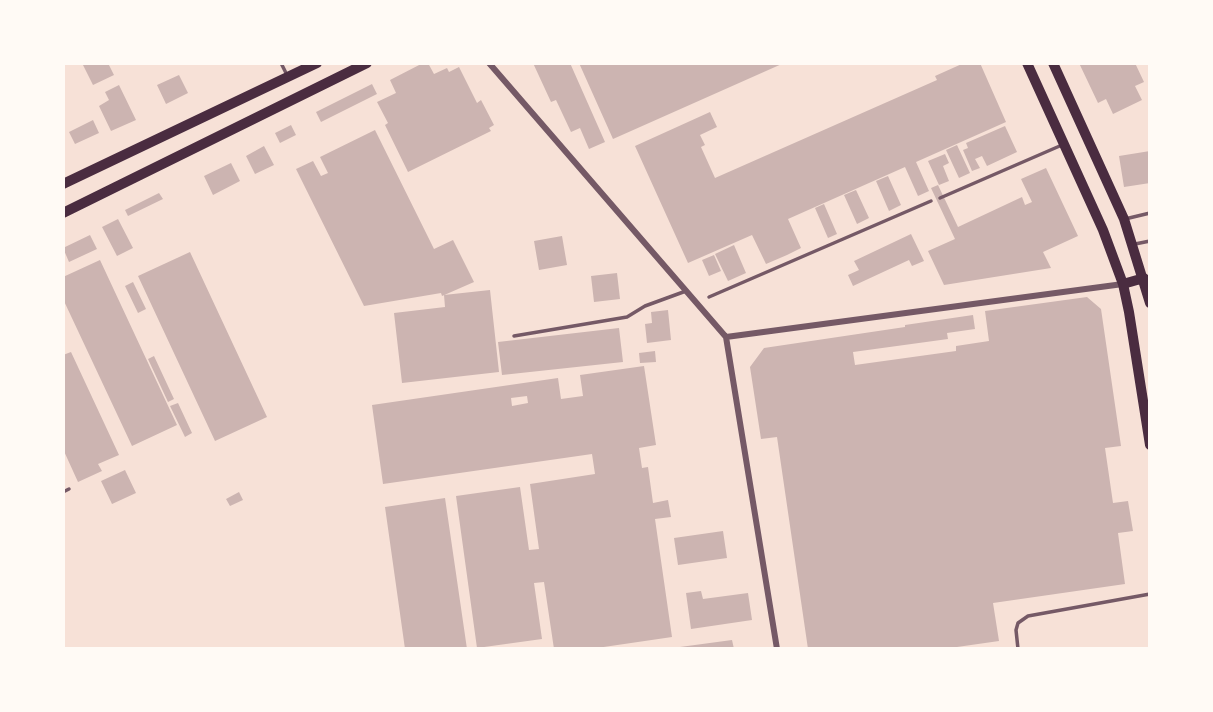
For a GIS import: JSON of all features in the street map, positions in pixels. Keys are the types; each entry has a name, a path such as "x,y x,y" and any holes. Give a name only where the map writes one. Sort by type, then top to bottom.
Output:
{"main road":[{"path":"63,184 317,63"},
{"path":"63,213 367,63"},
{"path":"1027,63 1103,230 1123,284 1150,444"},
{"path":"1052,63 1124,219 1150,303"},
{"path":"1123,284 1144,278"}],"street":[{"path":"489,63 726,337 777,649"},
{"path":"726,337 1123,284"}],"lane":[{"path":"281,63 288,76"},
{"path":"940,198 1064,145"},
{"path":"709,297 931,201"},
{"path":"1124,219 1150,213"},
{"path":"1133,244 1150,241"},
{"path":"514,336 627,317 645,306 686,291"},
{"path":"63,492 69,489"},
{"path":"1018,649 1018,623 1028,616 1150,594"}],"building":[{"path":"82,63 108,63 114,75 93,85"},
{"path":"428,63 434,74 447,68 449,72 459,67 477,103 481,100 494,125 489,128 491,131 408,172 377,102 396,93 390,80"},
{"path":"533,63 570,63 605,142 589,149 580,128 571,132 556,100 551,102"},
{"path":"579,63 784,63 613,139"},
{"path":"964,63 980,63 1006,122 916,162 929,191 918,196 905,167 788,219 801,248 787,255 766,264 752,235 688,263 635,146 710,112 717,127 700,135 705,145 701,147 715,178 937,80 935,76"},
{"path":"1079,63 1135,63 1144,82 1135,86 1142,100 1113,114 1106,99 1098,103"},
{"path":"179,75 188,93 166,104 157,85"},
{"path":"372,84 377,94 321,122 316,112"},
{"path":"119,85 136,120 111,131 99,106 109,100 105,92"},
{"path":"93,120 99,133 75,144 69,132"},
{"path":"291,125 296,135 280,143 275,133"},
{"path":"1005,126 1017,152 987,166 982,156 975,159 980,168 972,171 963,150 968,148 966,143"},
{"path":"375,130 434,249 453,240 474,282 442,296 441,293 364,306 296,169 313,161 321,176 328,173 320,157"},
{"path":"957,145 970,173 959,178 946,150"},
{"path":"264,146 274,165 255,174 246,156"},
{"path":"1150,151 1150,183 1124,187 1119,156"},
{"path":"945,154 949,163 943,166 949,181 939,185 928,161"},
{"path":"231,163 240,181 213,195 204,176"},
{"path":"1046,168 1078,236 1043,252 1051,268 944,285 928,251 955,239 931,188 938,185 958,227 1022,197 1025,205 1032,202 1021,179"},
{"path":"888,176 901,205 889,211 876,181"},
{"path":"856,190 869,218 857,224 844,195"},
{"path":"159,193 163,199 128,216 125,210"},
{"path":"824,204 837,234 828,238 815,208"},
{"path":"118,219 133,248 117,256 102,227"},
{"path":"911,234 924,261 912,266 909,260 853,286 848,275 859,270 854,261"},
{"path":"90,235 97,249 69,262 63,248"},
{"path":"562,236 567,265 539,270 534,241"},
{"path":"734,245 746,273 728,281 715,254"},
{"path":"190,252 267,417 215,441 138,276"},
{"path":"714,255 721,271 709,276 702,260"},
{"path":"100,260 177,425 132,446 63,299 63,277"},
{"path":"617,273 620,299 594,302 591,276"},
{"path":"133,282 146,309 138,313 125,286"},
{"path":"490,290 499,372 402,383 394,313 445,307 444,295"},
{"path":"1087,297 1101,309 1121,446 1105,448 1113,503 1128,501 1133,531 1118,533 1125,584 993,603 999,641 943,649 808,649 777,437 761,439 750,367 764,348 973,315 975,329 947,333 948,339 853,352 855,365 956,351 956,346 989,341 985,311"},
{"path":"668,310 671,340 647,343 645,324 652,323 651,312"},
{"path":"619,328 623,362 502,375 498,342"},
{"path":"655,351 656,362 640,363 639,353"},
{"path":"71,352 119,455 98,464 102,471 78,482 63,449 63,355"},
{"path":"154,356 174,399 168,402 148,359"},
{"path":"644,366 656,445 639,448 642,468 648,467 653,503 668,500 671,517 655,519 672,637 590,649 554,649 544,582 534,583 542,639 477,648 456,496 520,487 529,550 539,549 530,484 595,474 592,454 383,484 372,405 558,378 561,399 583,396 580,375","holes":["527,396 528,403 512,406 511,398"]},
{"path":"178,403 192,433 185,437 170,406"},
{"path":"125,470 136,493 112,504 101,481"},
{"path":"239,492 243,500 230,506 226,499"},
{"path":"445,498 467,649 405,649 385,507"},
{"path":"723,531 727,558 678,565 674,538"},
{"path":"701,591 703,599 748,593 752,620 691,629 686,593"},
{"path":"732,640 734,649 680,649 680,647"}]}
